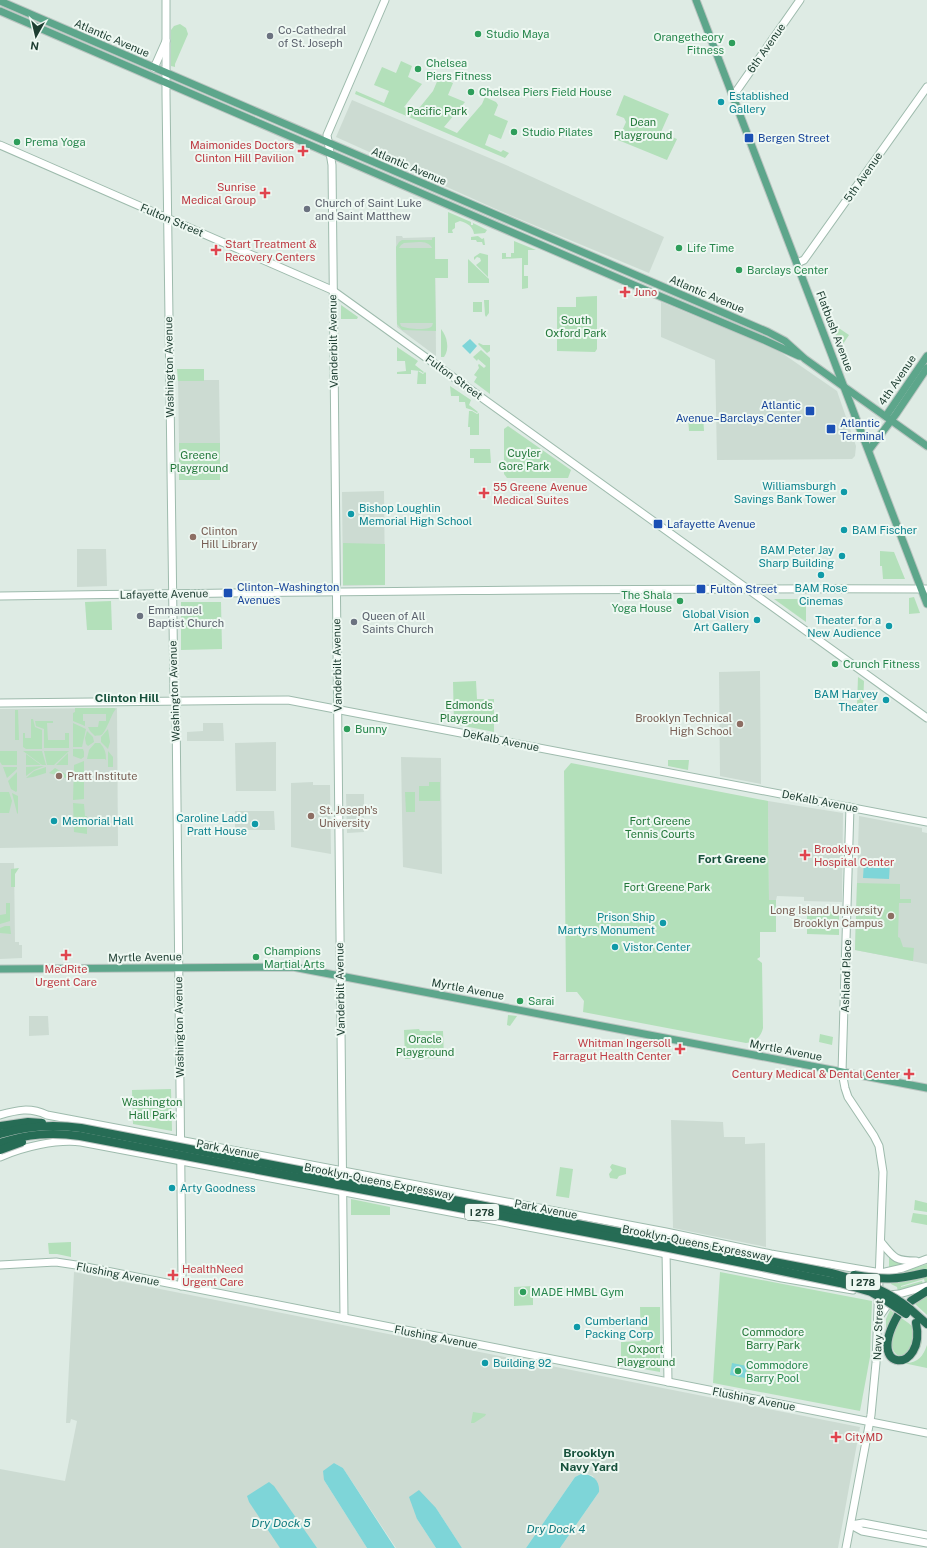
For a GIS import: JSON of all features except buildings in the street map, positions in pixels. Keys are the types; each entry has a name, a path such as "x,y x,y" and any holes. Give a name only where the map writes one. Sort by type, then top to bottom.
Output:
{"highway":[{"path":"0,1126 30,1122 51,1129"},
{"name":"Brooklyn-Queens Expressway","path":"0,1134 12,1130 81,1128 810,1269 842,1276 868,1284 890,1294 907,1310 927,1324"},
{"path":"0,1150 38,1138 51,1129"},
{"name":"Brooklyn-Queens Expressway","path":"0,1143 51,1129 80,1136 668,1248 840,1283 863,1289 907,1310 916,1323 927,1334"},
{"path":"810,1269 835,1271 883,1280 902,1279 926,1273"},
{"path":"916,1323 924,1337 923,1348 915,1358 907,1360 899,1359 893,1354 890,1348 889,1338 892,1327 927,1291"}],"main road":[{"name":"Washington Avenue","path":"166,0 167,218 181,1286"},
{"name":"Vanderbilt Avenue","path":"344,1318 332,290 332,165 327,135 385,0"},
{"name":"Flatbush Avenue","path":"696,0 869,450 905,549 924,589 927,604"},
{"name":"6th Avenue","path":"733,96 800,0"},
{"name":"Atlantic Avenue","path":"0,1 762,329 785,341 804,359 927,446"},
{"name":"Atlantic Avenue","path":"0,12 764,340 804,359"},
{"path":"154,68 167,39"},
{"name":"5th Avenue","path":"797,263 804,260 927,87"},
{"name":"Fulton Street","path":"0,146 332,290 927,718"},
{"name":"4th Avenue","path":"869,450 927,356"},
{"name":"4th Avenue","path":"889,418 927,368"},
{"name":"Lafayette Avenue","path":"0,596 655,588 924,589"},
{"name":"DeKalb Avenue","path":"0,703 288,700 927,822"},
{"name":"Ashland Place","path":"842,1072 850,807"},
{"name":"Myrtle Avenue","path":"0,970 285,966 340,975 927,1088"},
{"name":"Navy Street","path":"842,1072 844,1088 848,1097 879,1146 882,1157 883,1172 881,1273 871,1422 846,1548"},
{"name":"Park Avenue","path":"0,1115 24,1109 47,1115 343,1170 784,1256 881,1273"},
{"path":"0,1157 41,1144 36,1137 36,1123 40,1116 47,1115"},
{"name":"Park Avenue","path":"0,1130 16,1134 41,1144 75,1141 180,1160 666,1254 781,1278 879,1294 895,1295 927,1286"},
{"path":"666,1232 668,1382"},
{"path":"881,1242 894,1258 906,1261 924,1260"},
{"path":"781,1278 784,1256"},
{"path":"881,1273 903,1268 924,1260"},
{"name":"Flushing Avenue","path":"0,1265 56,1262 927,1433"},
{"path":"833,1286 837,1265"},
{"path":"878,1317 886,1307"},
{"path":"851,1525 863,1523 927,1535"},
{"path":"851,1525 862,1530 927,1543"}],"shaded area":[{"path":"352,100 506,165 664,237 649,273 498,210 336,137"},
{"path":"396,236 402,236 403,238 435,237 436,356 397,327"},
{"path":"661,302 779,351 837,391 856,446 855,456 852,459 717,460 715,360 661,337"},
{"path":"178,380 219,380 220,443 179,443"},
{"name":"Bishop Loughlin Memorial High School","path":"384,491 385,585 343,586 342,492"},
{"path":"77,549 106,549 107,586 77,587"},
{"name":"Brooklyn Technical High School","path":"760,671 761,784 720,776 719,672"},
{"name":"Pratt Institute","path":"117,708 118,846 0,848 0,709"},
{"path":"203,723 223,723 224,741 187,741 187,732 203,731"},
{"path":"276,742 276,791 236,791 235,743"},
{"path":"401,757 441,758 442,874 403,867"},
{"name":"St. Joseph's University","path":"313,782 313,785 330,785 331,854 291,847 291,783"},
{"name":"St. Joseph's University","path":"346,794 364,794 364,832 347,833"},
{"name":"Brooklyn Hospital Center","path":"768,801 843,813 842,902 804,901 804,897 777,896 776,900 769,900"},
{"path":"235,811 274,811 275,830 235,830"},
{"name":"Long Island University Brooklyn Campus","path":"859,816 922,828 922,832 927,833 927,964 855,950"},
{"path":"0,863 14,863 15,942 19,942 19,945 22,945 22,958 0,959"},
{"path":"29,1016 48,1016 49,1035 29,1036"},
{"path":"671,1120 723,1122 724,1137 745,1137 745,1144 765,1143 766,1247 673,1228"},
{"name":"Brooklyn Navy Yard","path":"74,1272 860,1427 838,1548 560,1548 599,1492 593,1476 581,1474 575,1477 526,1548 462,1548 436,1508 417,1519 436,1548 396,1548 343,1468 334,1463 324,1480 367,1548 0,1548 0,1469 65,1481 77,1421 71,1419 70,1423 66,1423"}],"green space":[{"path":"180,24 186,28 188,34 175,67 171,66 171,30 174,26"},
{"name":"Pacific Park","path":"401,61 412,66 408,77 422,84 404,107 416,112 433,91 439,77 453,83 448,95 465,102 444,127 457,133 482,104 485,97 496,102 498,105 494,115 508,121 501,139 489,134 485,145 501,152 503,150 509,153 505,158 355,94 356,91 384,103 389,91 374,85 382,67 396,73"},
{"name":"Dean Playground","path":"624,95 669,114 661,132 677,139 667,160 618,140 626,122 624,118 616,115"},
{"path":"448,212 471,222 471,225 473,225 473,223 487,230 485,233 474,234 469,225 460,221 455,223 455,228 452,230 453,233 448,233"},
{"path":"478,236 482,239 484,238 485,245 483,245 482,242 471,240 471,237"},
{"path":"435,237 435,259 448,259 448,278 435,278 436,331 402,330 397,324 396,247 402,240 432,240 432,238","holes":["424,242 432,248 399,248 404,243","400,323 433,323 430,328 426,329 404,327 401,326"]},
{"path":"514,241 536,250 528,250 528,265 524,265 524,276 528,276 528,288 522,289 522,258 502,259 502,253 506,253 506,257 511,257 511,253 514,253"},
{"path":"480,253 488,255 488,277 476,265 481,261 480,258 477,257 474,260 474,257"},
{"path":"468,259 489,279 489,283 468,283"},
{"name":"South Oxford Park","path":"597,296 597,349 595,352 557,351 557,307 576,307 576,297"},
{"path":"484,300 489,300 489,313 486,317 485,315"},
{"path":"473,302 482,302 482,312 473,312"},
{"path":"341,305 358,317 357,319 341,319"},
{"path":"830,322 849,335 841,347"},
{"path":"441,329 445,335 447,343 447,350 444,357 441,357"},
{"path":"478,344 483,345 490,345 490,351 487,353"},
{"path":"397,347 418,361 415,365 424,372 411,370 411,374 397,374 397,372 406,371 405,361 397,361"},
{"path":"481,350 490,358 490,394 474,382 477,377 474,375 479,368 478,365 479,364 484,368 486,366 478,359 477,361 473,357"},
{"path":"177,369 204,369 204,381 178,381"},
{"path":"418,371 423,374 425,372 426,373 426,384 417,384"},
{"path":"450,386 471,400 469,405 478,412 477,413 466,408 465,402 459,402 459,396 451,396"},
{"path":"469,411 477,414 479,413 479,435 470,435 470,427 468,427"},
{"path":"703,416 704,431 689,431 688,417"},
{"name":"Cuyler Gore Park","path":"508,426 571,470 568,478 507,478 504,474 504,429"},
{"name":"Greene Playground","path":"179,443 220,443 220,480 179,480"},
{"path":"470,449 490,449 491,463 474,463 474,458 470,458"},
{"path":"343,543 385,544 385,585 343,585"},
{"path":"880,551 894,552 905,579 883,579 882,566 880,566"},
{"path":"914,597 920,613 909,614 909,598"},
{"path":"774,599 806,599 806,622"},
{"path":"111,601 112,630 87,630 85,602"},
{"path":"181,602 221,602 222,649 181,650"},
{"path":"858,677 864,681 863,706 857,706"},
{"name":"Edmonds Playground","path":"476,681 477,699 494,699 494,732 454,724 453,682"},
{"path":"75,708 116,709 103,733 95,736 88,727 98,727 99,721 106,721 106,714 83,714 85,726 73,721 73,713 75,712"},
{"path":"15,710 18,710 19,740 15,740"},
{"path":"31,719 33,719 35,727 42,730 42,749 26,749 23,747 23,733 25,733 25,738 31,738"},
{"path":"35,721 53,721 53,723 47,723 48,740 65,740 65,733 69,733 69,748 44,748 44,729 36,726"},
{"path":"73,723 86,729 82,747 73,747"},
{"path":"108,729 110,742 108,749 101,742 101,737"},
{"path":"87,731 93,737 94,742 88,746 85,738"},
{"path":"95,743 100,743 103,747 106,760 87,759 89,750"},
{"path":"73,749 83,749 84,757 81,759 73,756"},
{"path":"0,751 17,751 17,765 2,765 0,762"},
{"path":"23,751 42,751 46,765 42,765"},
{"path":"44,751 69,751 54,765 47,765"},
{"path":"108,751 113,757 113,767 108,767"},
{"path":"68,753 68,765 56,765"},
{"path":"26,754 41,765 26,765"},
{"path":"668,760 689,760 688,770 668,766"},
{"path":"84,761 84,799 73,800 74,765"},
{"name":"Fort Greene Park","path":"571,763 768,801 769,900 776,900 776,932 760,932 760,957 757,959 762,963 763,1028 761,1034 752,1042 746,1043 583,1012 584,1001 577,992 566,992 564,771"},
{"path":"44,766 34,770 26,776 26,767"},
{"path":"3,767 17,767 17,769 7,778"},
{"path":"46,767 46,773 26,778 34,771"},
{"path":"55,768 69,776 69,779 49,773"},
{"path":"17,772 16,792 11,789 8,781"},
{"path":"429,782 440,782 440,801 419,801 419,786 429,786"},
{"path":"0,792 9,792 12,801 9,813 0,813"},
{"path":"405,792 415,792 415,812 406,812"},
{"path":"12,793 18,796 18,814 17,813"},
{"path":"73,803 84,804 85,816 87,816 87,834 74,832"},
{"path":"19,868 15,874 15,887 11,887 11,869"},
{"path":"857,883 900,884 900,899 911,899 911,903 899,903 898,937 900,938 903,947 914,948 913,961 855,950"},
{"path":"6,903 10,903 10,921 0,924 0,915 6,914"},
{"path":"807,911 839,912 839,935 807,934"},
{"path":"10,926 11,934 0,933 0,928"},
{"path":"508,1015 517,1016 510,1026 507,1025"},
{"name":"Oracle Playground","path":"419,1029 420,1031 443,1031 444,1058 405,1059 404,1030"},
{"path":"820,1034 833,1037 832,1045 819,1042"},
{"name":"Washington Hall Park","path":"171,1089 172,1131 133,1124 132,1090"},
{"path":"612,1164 626,1168 626,1174 619,1176 617,1179 610,1178 609,1174 612,1170 610,1167"},
{"path":"560,1167 573,1169 569,1198 556,1196"},
{"path":"351,1199 390,1207 390,1215 351,1215"},
{"path":"915,1200 927,1203 927,1212 914,1210"},
{"path":"913,1213 927,1215 927,1225 911,1222"},
{"path":"71,1242 71,1257 49,1254 48,1243"},
{"path":"889,1255 903,1263 903,1265 889,1269"},
{"path":"927,1264 927,1283 925,1283 924,1279 901,1286 922,1281 923,1284 898,1292 897,1287 891,1284 892,1275"},
{"name":"Commodore Barry Park","path":"720,1272 872,1301 870,1357 860,1411 713,1383"},
{"name":"MADE HMBL Gym","path":"533,1286 533,1305 514,1306 514,1287"},
{"path":"927,1293 927,1315 913,1302"},
{"name":"Oxport Playground","path":"640,1307 660,1307 660,1372 621,1365 621,1342 641,1341"},
{"path":"890,1310 896,1314 886,1341 886,1319"},
{"path":"900,1317 919,1333 922,1343 920,1349 916,1353 905,1357 899,1356 892,1346 893,1335"},
{"path":"927,1345 927,1368 903,1363 916,1361 919,1359 924,1353"},
{"path":"473,1412 486,1414 474,1423 471,1423"}],"water":[{"path":"470,339 477,346 470,354 462,346"},
{"path":"864,861 890,862 889,879 863,878"},
{"name":"Commodore Barry Pool","path":"732,1363 747,1366 745,1378 730,1375"},
{"path":"334,1463 343,1468 395,1548 367,1548 324,1480 323,1471"},
{"name":"Dry Dock 4","path":"581,1474 589,1475 597,1481 599,1492 560,1548 526,1548 575,1477"},
{"name":"Dry Dock 5","path":"269,1482 274,1486 317,1548 280,1548 249,1502 247,1496"},
{"path":"419,1490 436,1508 462,1548 436,1548 417,1519 409,1497"}],"place":[{"name":"Studio Maya","path":"478,34"},
{"name":"Co-Cathedral of St. Joseph","path":"270,36"},
{"name":"Orangetheory Fitness","path":"732,43"},
{"name":"Chelsea Piers Fitness","path":"418,69"},
{"name":"Chelsea Piers Field House","path":"471,92"},
{"name":"Established Gallery","path":"721,102"},
{"name":"Studio Pilates","path":"514,132"},
{"name":"Bergen Street","path":"749,138"},
{"name":"Prema Yoga","path":"17,142"},
{"name":"Maimonides Doctors Clinton Hill Pavilion","path":"303,151"},
{"name":"Sunrise Medical Group","path":"265,193"},
{"name":"Church of Saint Luke and Saint Matthew","path":"307,209"},
{"name":"Life Time","path":"679,248"},
{"name":"Start Treatment & Recovery Centers","path":"216,250"},
{"name":"Barclays Center","path":"739,270"},
{"name":"Juno","path":"625,292"},
{"name":"Atlantic Avenue–Barclays Center","path":"810,411"},
{"name":"Atlantic Terminal","path":"831,429"},
{"name":"Williamsburgh Savings Bank Tower","path":"844,492"},
{"name":"55 Greene Avenue Medical Suites","path":"484,493"},
{"name":"Bishop Loughlin Memorial High School","path":"351,514"},
{"name":"Lafayette Avenue","path":"658,524"},
{"name":"BAM Fischer","path":"844,530"},
{"name":"Clinton Hill Library","path":"193,537"},
{"name":"BAM Peter Jay Sharp Building","path":"842,556"},
{"name":"BAM Rose Cinemas","path":"821,575"},
{"name":"Fulton Street","path":"701,589"},
{"name":"Clinton–Washington Avenues","path":"228,593"},
{"name":"The Shala Yoga House","path":"680,601"},
{"name":"Emmanuel Baptist Church","path":"140,616"},
{"name":"Global Vision Art Gallery","path":"757,620"},
{"name":"Queen of All Saints Church","path":"354,622"},
{"name":"Theater for a New Audience","path":"889,626"},
{"name":"Crunch Fitness","path":"835,664"},
{"name":"BAM Harvey Theater","path":"886,700"},
{"name":"Brooklyn Technical High School","path":"740,724"},
{"name":"Bunny","path":"347,729"},
{"name":"Pratt Institute","path":"59,776"},
{"name":"St. Joseph's University","path":"311,816"},
{"name":"Memorial Hall","path":"54,821"},
{"name":"Caroline Ladd Pratt House","path":"255,824"},
{"name":"Brooklyn Hospital Center","path":"805,855"},
{"name":"Long Island University Brooklyn Campus","path":"891,916"},
{"name":"Prison Ship Martyrs Monument","path":"663,923"},
{"name":"Vistor Center","path":"615,947"},
{"name":"MedRite Urgent Care","path":"66,955"},
{"name":"Champions Martial Arts","path":"256,957"},
{"name":"Sarai","path":"520,1001"},
{"name":"Whitman Ingersoll Farragut Health Center","path":"680,1049"},
{"name":"Century Medical & Dental Center","path":"909,1074"},
{"name":"Arty Goodness","path":"172,1188"},
{"name":"HealthNeed Urgent Care","path":"173,1275"},
{"name":"MADE HMBL Gym","path":"523,1292"},
{"name":"Cumberland Packing Corp","path":"577,1327"},
{"name":"Building 92","path":"485,1363"},
{"name":"Commodore Barry Pool","path":"738,1371"},
{"name":"CityMD","path":"836,1437"}],"district":[{"name":"Clinton Hill","path":"127,698"},
{"name":"Fort Greene","path":"732,859"},
{"name":"Brooklyn Navy Yard","path":"589,1460"}],"park label":[{"name":"Fort Greene Tennis Courts","path":"660,827"}]}
